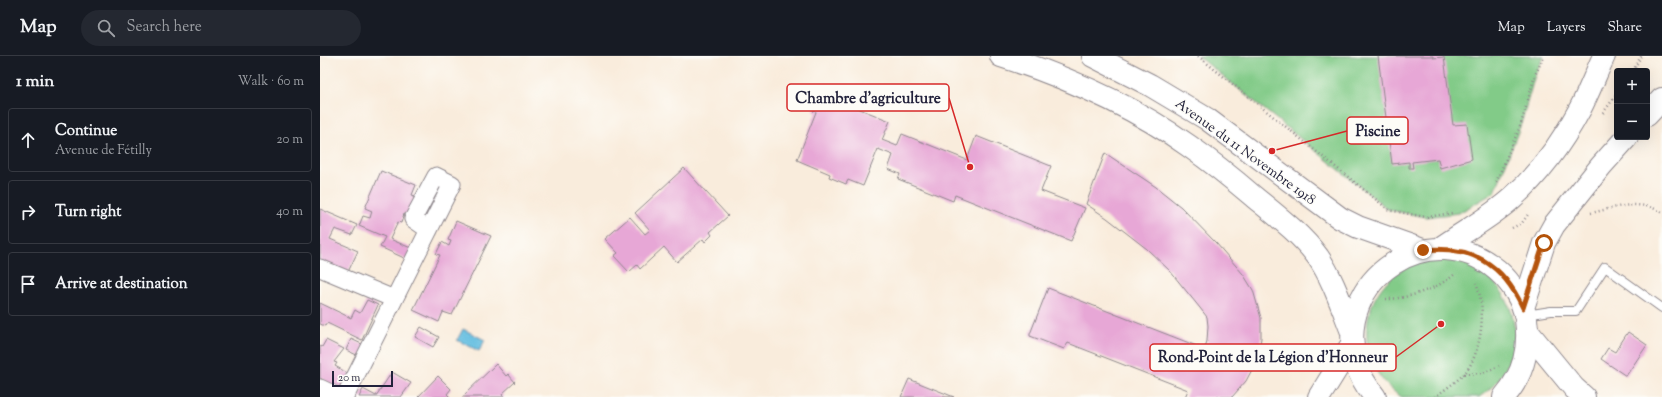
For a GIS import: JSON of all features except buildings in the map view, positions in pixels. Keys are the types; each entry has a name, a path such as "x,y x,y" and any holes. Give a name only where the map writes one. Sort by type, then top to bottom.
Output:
{"main road":[{"name":"Avenue du 11 Novembre 1918","path":"1001,56 1030,66 1104,98 1156,125 1218,168 1280,218 1318,257 1331,280 1352,338"},
{"name":"Avenue du 11 Novembre 1918","path":"1093,56 1150,85 1207,119 1340,218 1366,230 1431,250"},
{"path":"1431,250 1467,230 1512,198 1551,153 1580,108 1604,56"},
{"path":"1650,112 1662,99"},
{"path":"1504,397 1513,387 1522,371 1527,352 1525,318 1544,243 1554,225 1601,166 1624,140"},
{"path":"1375,397 1364,382 1358,370 1352,338 1356,311 1365,291 1376,277 1390,265 1406,256 1431,250 1456,250 1472,255 1489,263 1503,276 1515,290 1525,318 1574,388 1584,397"},
{"path":"1319,397 1352,338"}],"street":[{"path":"345,397 429,230"},
{"path":"320,268 394,299"},
{"path":"320,388 339,397"}],"lane":[{"path":"1525,318 1552,311 1576,311 1605,267 1662,308"}],"path":[{"path":"1198,56 1389,210 1426,217 1458,213 1467,230"},
{"path":"1495,185 1521,124 1535,75 1544,56"},
{"path":"1635,68 1641,56"},
{"path":"1590,213 1628,204 1656,209 1662,213"},
{"path":"1365,291 1375,299 1389,299 1417,294 1452,277 1472,255"},
{"path":"1435,397 1464,374 1476,352 1481,332 1481,293 1474,279"},
{"path":"1464,374 1483,373 1503,364 1513,365 1522,371"}],"green space":[{"path":"1198,56 1544,56 1535,75 1521,124 1495,192 1459,213 1426,217 1389,210"},
{"path":"1443,259 1472,266 1481,271 1496,284 1506,300 1513,317 1514,334 1512,352 1505,369 1494,384 1479,397 1402,397 1387,385 1377,371 1370,355 1367,337 1368,319 1373,302 1383,286 1397,273 1413,265"}],"water":[{"path":"463,329 485,340 479,351 457,340"}],"place":[{"name":"Piscine","path":"1272,151"},
{"name":"Chambre d'agriculture","path":"970,167"},
{"name":"Rond-Point de la Légion d'Honneur","path":"1441,324"}],"route":[{"path":"1423,250 1456,250 1472,255 1489,263 1515,290 1523,308 1544,243"}]}
